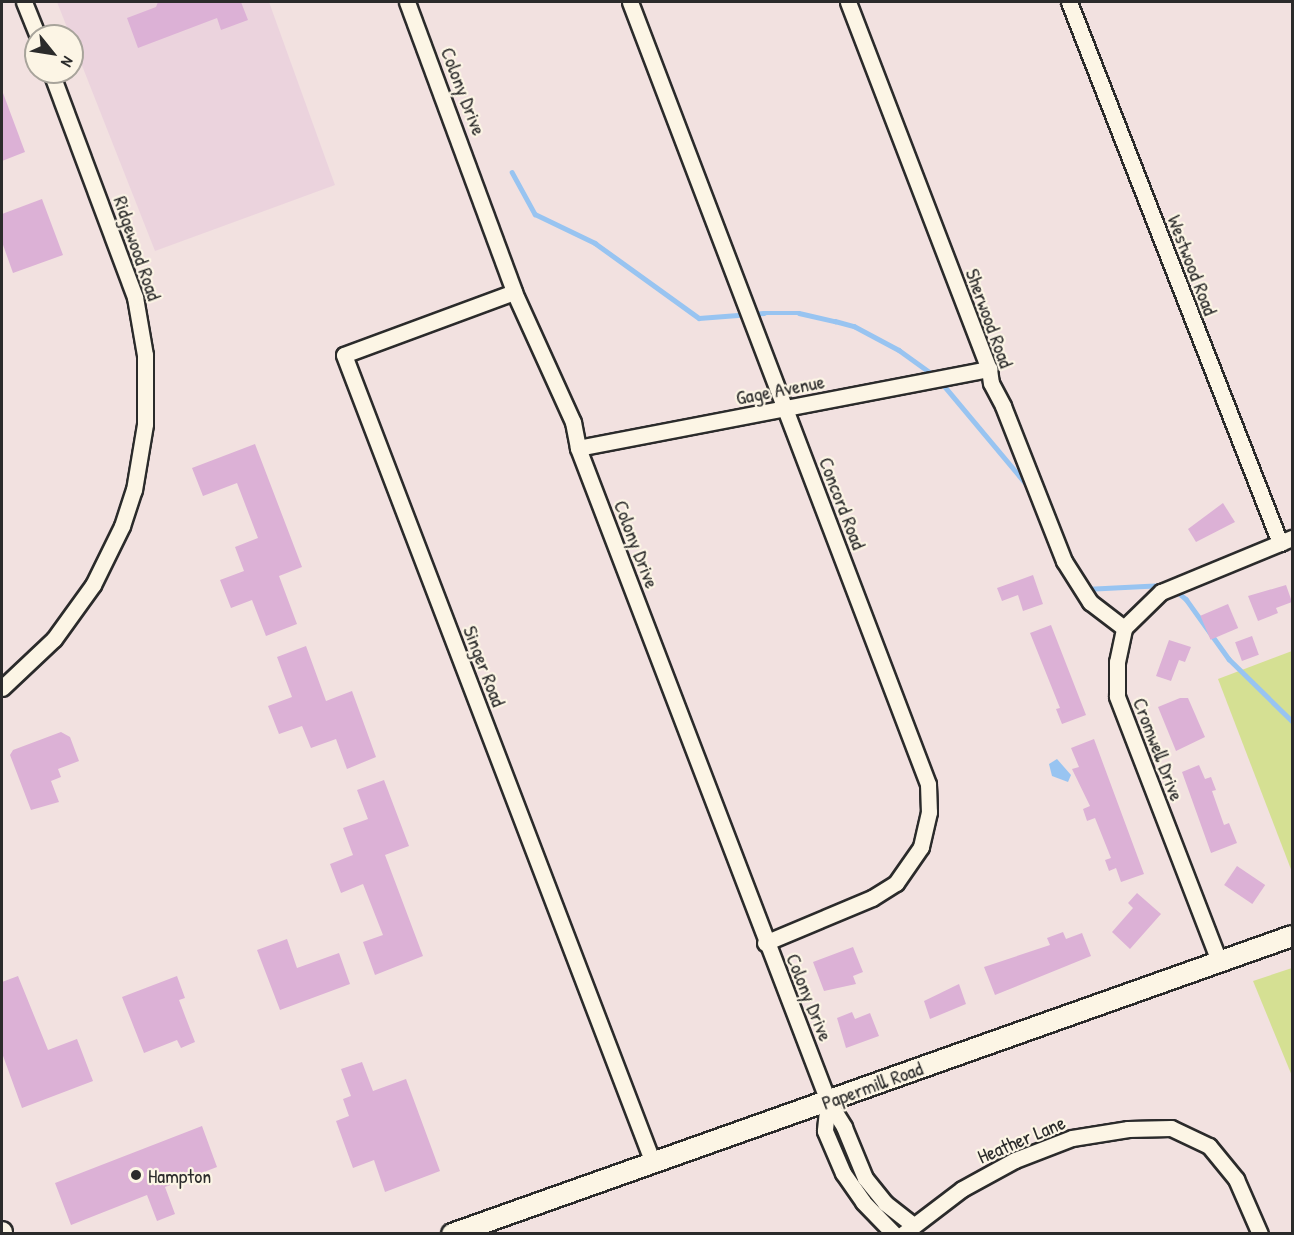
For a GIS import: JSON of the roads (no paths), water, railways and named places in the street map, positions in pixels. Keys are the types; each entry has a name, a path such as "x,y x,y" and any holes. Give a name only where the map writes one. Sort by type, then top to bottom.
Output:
{"main road":[{"name":"Papermill Road","path":"452,1233 1293,936"}],"street":[{"path":"24,2 33,24"},
{"name":"Colony Drive","path":"407,2 514,292 573,422 578,448 765,943 828,1101 844,1127 865,1178 908,1229"},
{"name":"Concord Road","path":"630,2 928,784 929,812 921,847 896,883 872,898 765,943"},
{"name":"Sherwood Road","path":"848,2 989,369 991,383 1003,406 1064,561 1090,602 1124,628"},
{"name":"Westwood Road","path":"1069,2 1286,540"},
{"name":"Ridgewood Road","path":"2,688 54,639 98,575 134,490 145,424 145,355 135,297 55,84"},
{"name":"Singer Road","path":"514,292 344,355 653,1162"},
{"name":"Gage Avenue","path":"578,448 989,369"},
{"path":"1124,628 1145,605 1169,587 1286,540"},
{"name":"Cromwell Drive","path":"1124,628 1117,662 1117,696 1219,961"},
{"name":"Colony Drive","path":"828,1101 825,1131 843,1173 863,1202 894,1233"},
{"name":"Heather Lane","path":"908,1229 962,1189 1015,1160 1072,1138 1128,1129 1171,1128 1209,1146 1236,1179 1260,1233"}],"water":[{"path":"1057,759 1071,775 1068,782 1052,776 1049,764"}],"waterway":[{"path":"512,172 535,214 595,243 699,318 799,313 835,321 854,326 899,350 935,376"},
{"path":"941,382 1028,486"},
{"path":"1085,589 1164,585"},
{"path":"1174,589 1186,599 1229,659 1292,721"}],"place":[{"name":"Hampton","path":"136,1175"}]}
